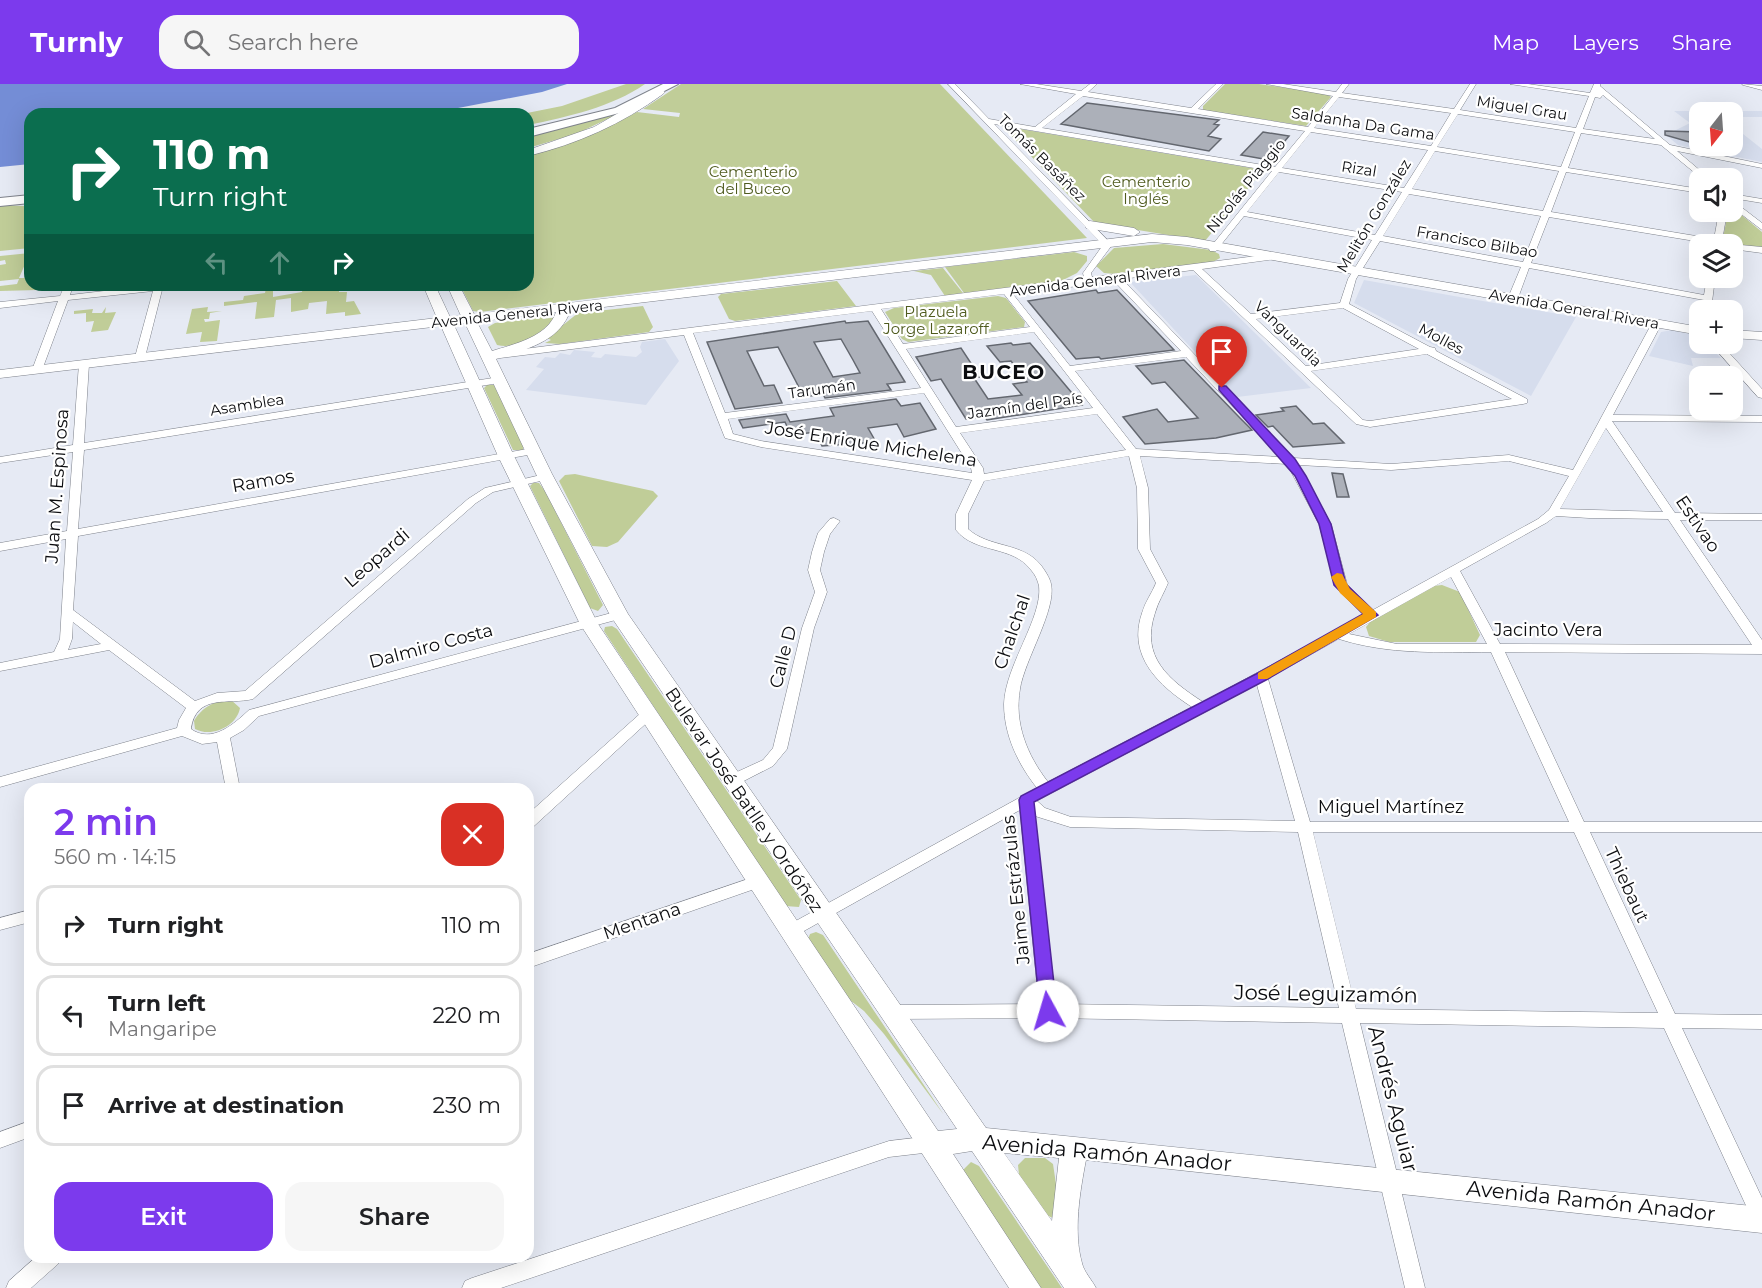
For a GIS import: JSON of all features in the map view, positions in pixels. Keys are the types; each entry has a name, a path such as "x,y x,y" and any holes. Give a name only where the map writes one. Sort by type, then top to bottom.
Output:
{"main road":[{"path":"534,129 613,106 672,84"},
{"path":"534,130 598,116 635,104 660,87"},
{"path":"534,150 604,128 631,114 660,87"},
{"path":"534,150 603,126 633,109 635,104"},
{"path":"2,200 24,199"},
{"path":"1090,225 1169,238"},
{"name":"Avenida General Rivera","path":"0,374 1033,252 1169,238 1689,329"},
{"name":"Avenida General Rivera","path":"1106,244 1155,242 1214,247"},
{"name":"Bulevar José Batlle y Ordóñez","path":"432,291 506,456 588,624 789,932 1026,1288"},
{"name":"Bulevar José Batlle y Ordóñez","path":"456,291 545,477 596,576 619,615 822,915 1075,1279"},
{"path":"489,356 535,339 560,322 564,309"},
{"path":"1743,335 1762,336"},
{"path":"535,339 552,347"},
{"name":"Avenida Ramón Anador","path":"932,1144 977,1139 1075,1147 1762,1219"},
{"path":"1075,1147 1066,1196 1064,1231 1075,1279"}],"street":[{"name":"Tomás Basáñez","path":"951,84 1106,244"},
{"name":"Saldanha Da Gama","path":"1023,84 1689,189"},
{"path":"1038,129 1094,84"},
{"path":"1192,111 1220,84"},
{"name":"Miguel Grau","path":"1269,84 1580,130 1667,145 1762,166"},
{"name":"Nicolás Piaggio","path":"1214,247 1346,84"},
{"name":"Melitón González","path":"1344,305 1352,279 1473,84"},
{"path":"1513,84 1611,97"},
{"path":"1745,84 1762,88"},
{"path":"1513,298 1597,85 1693,168"},
{"name":"Rizal","path":"987,121 1689,239"},
{"path":"1743,198 1762,201"},
{"name":"Francisco Bilbao","path":"1240,213 1708,298"},
{"path":"1743,213 1762,227"},
{"path":"1089,282 1087,273 1106,244"},
{"path":"1743,247 1762,250"},
{"name":"Avenida General Rivera","path":"489,356 1089,282 1272,257"},
{"name":"Vanguardia","path":"1196,268 1360,422"},
{"path":"1116,278 1291,461 1325,524 1341,585 1371,615"},
{"path":"1708,298 1710,288"},
{"path":"37,370 67,291"},
{"path":"0,305 119,291"},
{"path":"140,357 158,291"},
{"path":"1007,292 1070,369 1132,452 1142,474 1144,548 1148,561 1162,583 1144,624 1144,649 1147,658 1162,679 1202,706"},
{"path":"1250,317 1344,305"},
{"name":"Molles","path":"1344,305 1432,350 1523,401 1370,424 1360,422"},
{"path":"875,308 977,468 980,478"},
{"path":"789,932 1026,800 1261,677 1542,521 1553,512 1576,474 1657,323"},
{"path":"900,347 1036,329"},
{"path":"687,331 721,417"},
{"path":"1303,369 1432,350"},
{"path":"1070,369 1190,353"},
{"path":"1725,354 1762,395"},
{"name":"Juan M. Espinosa","path":"60,654 66,639 84,364"},
{"name":"Asamblea","path":"0,460 499,380"},
{"name":"Tarumán","path":"721,417 927,390"},
{"name":"Jazmín del País","path":"954,431 1100,410"},
{"name":"José Enrique Michelena","path":"721,417 727,434 732,438 980,478 1132,452 1391,467 1509,458 1576,474"},
{"path":"1605,418 1762,419"},
{"name":"Estivao","path":"1605,418 1762,649"},
{"name":"Ramos","path":"0,547 533,451"},
{"name":"Leopardi","path":"248,696 472,501 489,490 545,477"},
{"name":"Chalchal","path":"980,478 961,517 962,530 972,538 1024,555 1039,572 1045,584 1039,617 1018,670 1010,705 1010,720 1031,772 1046,790"},
{"path":"1553,512 1762,517"},
{"name":"Calle D","path":"731,781 768,764 780,749 808,628 821,592 814,570 818,552 824,533 834,521"},
{"name":"Thiebaut","path":"1453,569 1496,648 1762,1219"},
{"path":"67,611 109,646 186,703 196,707"},
{"name":"Dalmiro Costa","path":"223,737 239,728 254,713 619,615"},
{"name":"Jacinto Vera","path":"1336,634 1386,647 1762,649"},
{"path":"0,667 109,646"},
{"name":"Andrés Aguiar","path":"1261,677 1304,827 1415,1288"},
{"path":"184,731 187,717 196,707 215,697 248,696 254,704 254,713"},
{"path":"534,818 647,715"},
{"path":"0,782 184,731 196,738 223,737 232,783"},
{"name":"Miguel Martínez","path":"1026,800 1040,812 1070,822 1304,827 1762,827"},
{"name":"Jaime Estrázulas","path":"1026,800 1048,1011"},
{"name":"Mentana","path":"534,959 757,882"},
{"path":"0,924 24,918"},
{"name":"José Leguizamón","path":"890,1012 1048,1011 1762,1022"},
{"path":"0,1140 24,1132"},
{"name":"Avenida Ramón Anador","path":"472,1288 889,1149 932,1144"},
{"path":"16,1288 44,1263"}],"shaded area":[{"path":"1674,111 1689,111 1689,122"},
{"path":"1743,111 1762,111 1762,117 1743,117"},
{"path":"1689,124 1689,147 1678,145 1666,135"},
{"path":"1743,134 1762,149 1762,162 1732,156 1743,156"},
{"path":"1196,275 1311,388 1237,397 1130,282"},
{"path":"1364,280 1576,317 1531,396 1354,303"},
{"path":"1672,330 1689,334 1689,354 1717,354 1721,358 1691,358 1693,366 1649,356 1661,332"},
{"path":"665,339 679,361 646,405 526,390 544,369 536,367 545,357 555,358 560,353 570,355 574,350 595,352 591,357 601,358 605,354 636,357 642,352 640,347 642,342"}],"green space":[{"path":"626,84 645,84 604,105 534,124 534,112 562,106"},
{"name":"Cementerio del Buceo","path":"681,84 940,84 1087,238 480,312 473,311 463,291 534,291 534,153 596,133 637,112 679,117 680,113 643,109"},
{"path":"1225,84 1259,84 1327,94 1331,97 1306,126 1203,110 1203,106"},
{"path":"620,113 576,134 534,146 534,135"},
{"name":"Cementerio Inglés","path":"1002,126 1263,170 1205,241 1095,223"},
{"path":"0,205 24,206 24,249 0,251"},
{"path":"1743,216 1762,232 1762,248 1743,245 1743,234 1724,234 1726,222 1743,222"},
{"path":"1163,244 1211,250 1219,254 1220,258 1211,263 1115,274 1104,273 1096,266 1114,248"},
{"path":"1074,252 1087,256 1087,261 1077,273 1059,282 964,293 945,267"},
{"path":"24,254 24,267 19,278 24,278 24,290 0,291 0,286 17,284 19,279 0,281 0,265 6,264 5,260 0,261 0,256"},
{"path":"943,268 963,293 945,296 931,275 914,271"},
{"path":"837,281 856,306 735,321 729,319 718,297 721,294"},
{"path":"265,291 273,291 273,297 302,291 347,292 346,302 354,301 361,314 345,316 345,312 326,314 327,301 309,303 308,309 291,312 291,298 276,300 274,317 255,319 257,302 224,306 224,302 243,300 244,296 265,293"},
{"name":"Plazuela Jorge Lazaroff","path":"998,296 1006,298 1025,322 1024,327 908,342 902,339 885,312 894,308"},
{"path":"643,306 653,327 649,332 560,344 545,343 551,340 547,338 578,313"},
{"path":"106,307 105,313 116,312 108,330 91,332 94,321 86,322 86,313 74,314 74,311 93,309 92,313 102,313"},
{"path":"208,307 207,312 222,311 210,313 209,319 204,319 205,322 220,320 217,341 200,342 202,332 186,334 192,309"},
{"path":"542,317 543,319 557,317 530,339 514,345 497,345 488,327 495,323"},
{"path":"487,385 494,385 523,450 513,450 484,388"},
{"path":"575,474 653,491 658,496 618,542 607,547 592,546 559,481 565,475"},
{"path":"533,483 539,483 545,491 603,605 598,611 590,608 530,486"},
{"path":"1442,585 1460,592 1480,635 1476,642 1389,642 1369,636 1366,627 1371,621 1433,586"},
{"path":"612,626 617,629 801,900 799,907 785,906 604,631 605,627"},
{"path":"230,699 240,708 229,725 209,732 195,729 194,721 205,708"},
{"path":"816,932 823,935 944,1115 884,1034 864,1011 846,997 808,939 810,934"},
{"path":"1025,1158 1045,1158 1053,1164 1060,1211 1053,1218 1046,1215 1019,1175 1018,1165"},
{"path":"971,1162 979,1166 1062,1288 1040,1288 963,1170"}],"water":[{"path":"0,84 567,84 542,92 458,108 24,108 24,165 0,167"}],"building":[{"path":"1087,103 1219,120 1214,124 1219,125 1208,136 1221,139 1209,151 1061,124"},
{"path":"1665,131 1689,132 1689,142 1665,135"},
{"path":"1263,132 1289,136 1269,160 1241,155"},
{"path":"1096,290 1098,293 1117,290 1174,350 1101,359 1099,357 1076,359 1028,301"},
{"path":"845,321 846,323 868,321 905,382 887,384 891,390 825,398 823,394 804,397 778,347 747,351 764,386 774,385 782,403 735,409 707,342","holes":["841,339 860,373 833,377 814,342"]},
{"path":"1011,343 1013,345 1030,343 1082,405 987,420 985,417 966,419 941,379 931,381 916,357 961,348 980,377 974,378 988,399 1022,395 1013,384 1027,382 1011,361 1000,362 987,346"},
{"path":"1184,360 1252,430 1216,438 1145,444 1123,417 1157,409 1168,422 1198,418 1165,382 1152,384 1136,366"},
{"path":"896,399 901,406 920,403 936,429 904,437 897,424 868,428 876,442 822,446 816,432 791,435 785,422 743,428 739,420 786,414 790,422 834,416 830,408"},
{"path":"1296,406 1313,424 1324,423 1344,443 1293,447 1273,426 1268,427 1256,415 1284,411 1281,408"},
{"path":"1332,473 1343,474 1349,497 1337,497"}],"slow traffic":[{"path":"1262,676 1371,615 1345,591 1337,577"}],"district":[{"name":"BUCEO","path":"1004,372"}],"route":[{"path":"1048,1011 1026,800 1261,677 1371,615 1341,585 1325,524 1301,476 1291,461 1222,388"}]}
